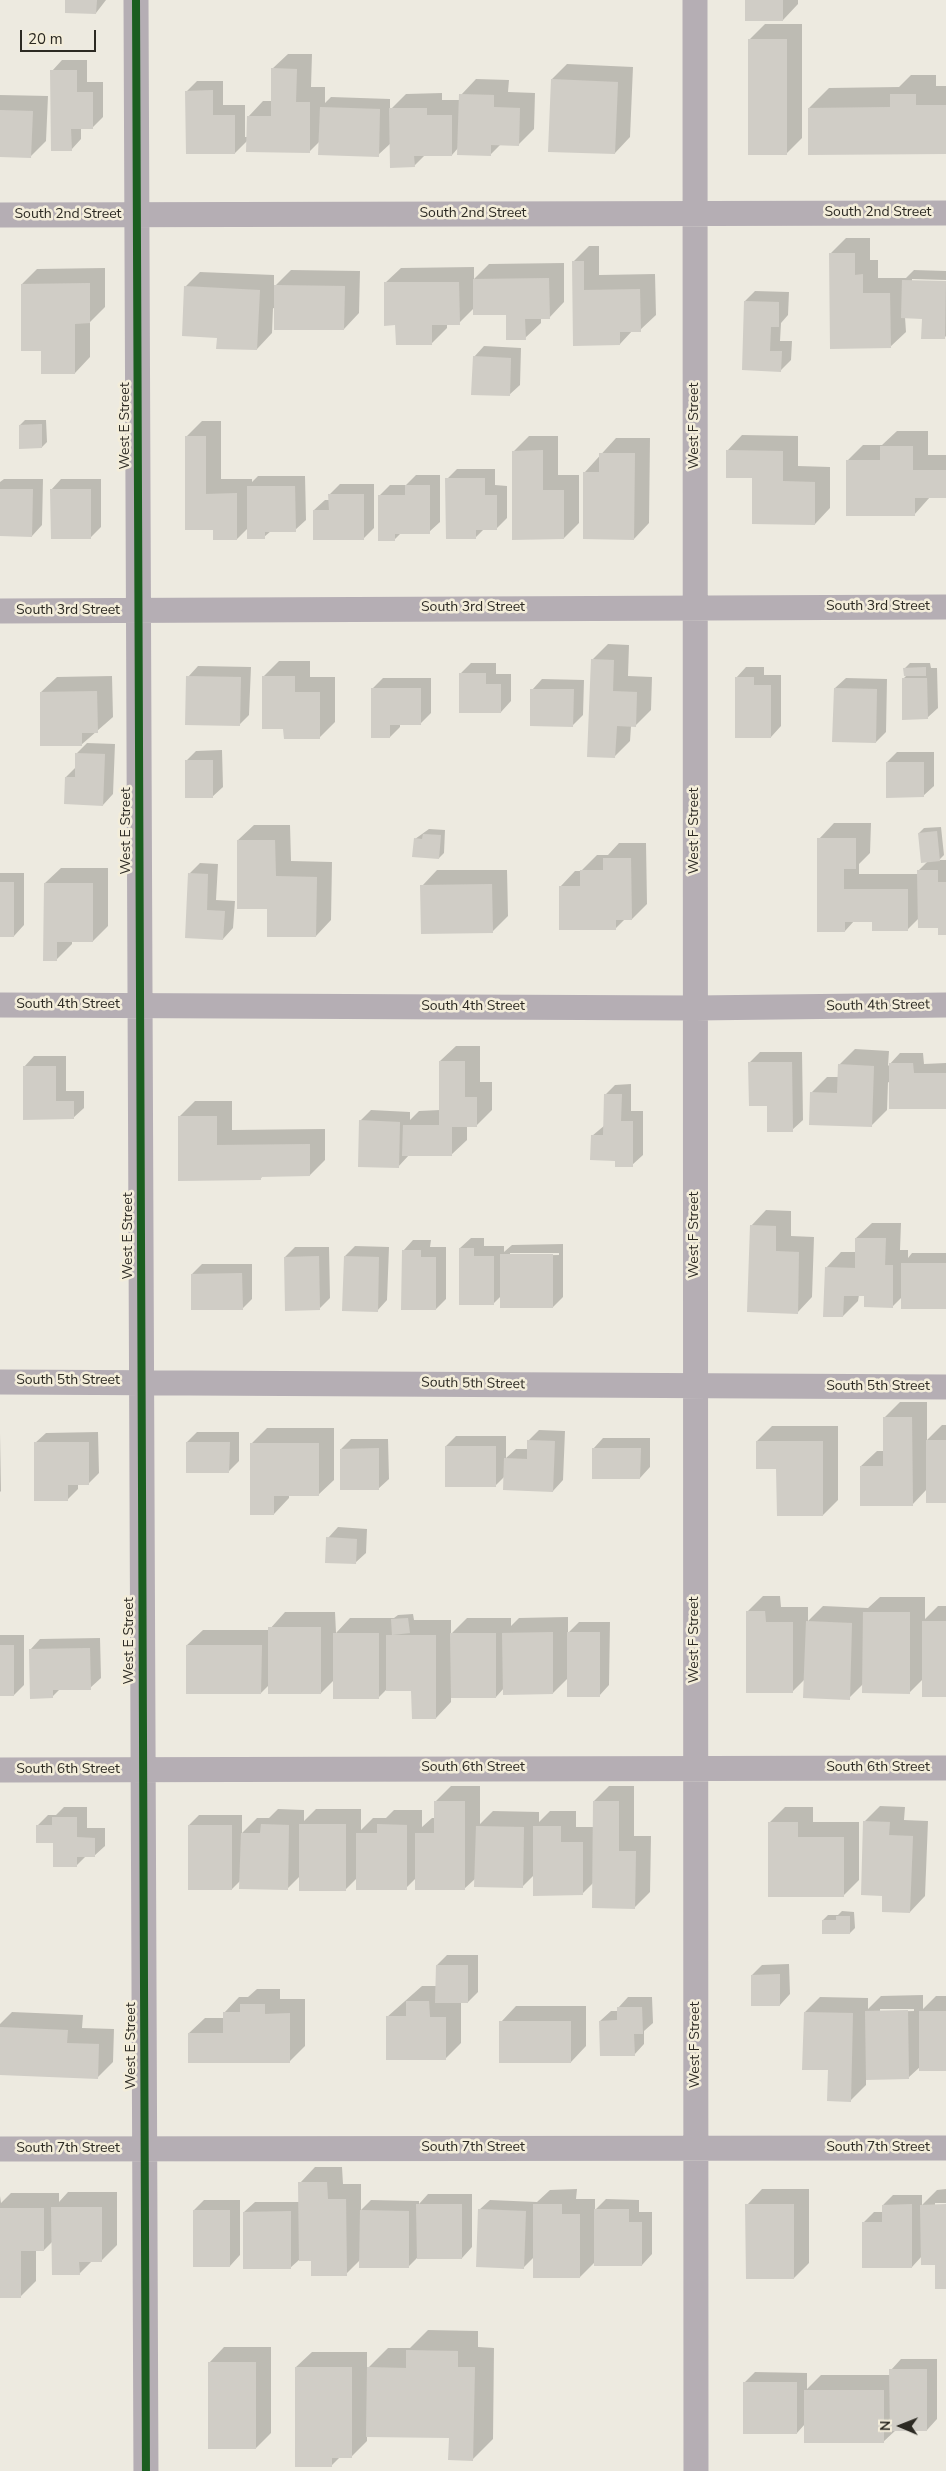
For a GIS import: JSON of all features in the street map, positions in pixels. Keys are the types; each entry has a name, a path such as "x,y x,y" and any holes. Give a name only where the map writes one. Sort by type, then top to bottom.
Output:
{"street":[{"name":"West E Street","path":"136,0 146,2471"},
{"name":"West F Street","path":"695,0 696,2471"},
{"name":"South 2nd Street","path":"0,215 946,213"},
{"name":"South 3rd Street","path":"0,611 946,607"},
{"name":"South 4th Street","path":"0,1005 695,1008 946,1005"},
{"name":"South 5th Street","path":"0,1382 142,1381 946,1387"},
{"name":"South 6th Street","path":"0,1770 696,1767 946,1768"},
{"name":"South 7th Street","path":"0,2149 946,2148"}],"building":[{"path":"65,0 97,0 96,14 65,13"},
{"path":"745,0 783,0 783,21 745,21"},
{"path":"748,39 787,39 787,155 748,155"},
{"path":"271,68 297,69 296,102 310,102 310,153 246,152 247,116 271,116"},
{"path":"50,70 77,70 77,92 93,92 93,129 71,129 72,151 51,151"},
{"path":"551,79 618,82 615,154 548,152"},
{"path":"213,90 213,115 235,115 235,154 186,154 185,91"},
{"path":"459,94 494,95 494,107 520,108 519,146 491,145 491,156 457,155"},
{"path":"890,94 916,94 916,105 946,105 946,154 808,155 808,108 890,107"},
{"path":"320,107 380,109 379,157 318,155"},
{"path":"389,108 427,108 427,115 452,115 452,156 414,156 415,167 390,168"},
{"path":"0,110 33,111 31,158 0,157"},
{"path":"829,253 855,253 855,275 863,274 863,293 890,293 891,348 830,349"},
{"path":"572,261 584,261 584,290 640,289 641,332 620,332 620,345 573,346"},
{"path":"549,278 550,319 525,319 526,340 506,340 506,315 473,315 473,279"},
{"path":"902,280 946,281 945,339 921,339 922,319 901,318"},
{"path":"384,282 459,282 460,325 432,325 432,345 396,345 395,325 384,326"},
{"path":"90,283 90,323 75,324 75,374 41,374 41,351 21,351 21,284"},
{"path":"274,285 345,286 344,330 274,330"},
{"path":"184,286 260,290 257,350 216,349 217,338 182,336"},
{"path":"744,301 779,302 779,327 771,327 770,351 782,351 781,372 742,370"},
{"path":"473,356 511,358 510,396 471,395"},
{"path":"42,424 42,448 19,449 19,425"},
{"path":"185,436 206,436 206,494 237,493 237,540 213,540 213,530 185,530"},
{"path":"880,446 913,446 913,470 946,470 946,498 915,498 915,516 846,516 846,460 880,460"},
{"path":"543,450 543,490 564,490 564,539 512,540 512,451"},
{"path":"726,450 783,451 783,481 815,482 815,525 752,524 752,478 726,478"},
{"path":"599,453 635,453 634,540 583,539 583,472 599,472"},
{"path":"445,478 485,478 485,495 497,495 497,530 476,530 476,539 446,539"},
{"path":"405,485 430,485 430,534 395,534 395,541 378,541 378,495 405,495"},
{"path":"247,486 295,486 296,532 265,532 265,539 247,539"},
{"path":"0,489 33,489 32,537 0,536"},
{"path":"50,489 91,489 91,539 51,539"},
{"path":"328,494 364,494 364,540 313,540 313,510 329,510"},
{"path":"591,659 614,660 613,691 637,692 636,727 617,726 615,758 587,757"},
{"path":"926,667 926,676 904,676 903,668"},
{"path":"459,673 486,673 486,684 501,684 501,713 459,713"},
{"path":"186,676 241,677 240,726 185,725"},
{"path":"262,676 295,676 295,692 320,692 320,739 284,739 283,729 262,729"},
{"path":"735,677 754,677 754,685 771,685 771,738 735,738"},
{"path":"902,678 927,678 928,719 902,720"},
{"path":"371,688 421,688 421,725 390,725 390,738 371,738"},
{"path":"834,688 877,689 876,743 832,742"},
{"path":"530,689 574,689 573,727 530,726"},
{"path":"97,691 98,733 82,733 82,746 40,746 40,692"},
{"path":"75,753 105,754 103,806 64,804 65,777 75,777"},
{"path":"185,760 213,760 213,798 185,798"},
{"path":"886,762 924,762 924,797 886,798"},
{"path":"937,831 940,861 921,863 918,833"},
{"path":"423,834 441,835 439,859 412,857 414,838 422,839"},
{"path":"817,838 856,838 856,869 844,869 844,889 908,889 908,931 872,931 872,922 845,922 845,932 817,932"},
{"path":"237,840 275,840 276,876 317,877 316,937 267,937 267,909 237,909"},
{"path":"603,858 631,858 632,920 616,920 616,930 559,930 559,886 580,886 580,870 603,870"},
{"path":"917,870 938,870 938,882 946,882 946,935 938,935 938,928 918,928"},
{"path":"188,873 208,874 207,910 225,911 223,940 185,938"},
{"path":"0,882 14,882 14,937 0,937"},
{"path":"44,883 93,883 93,942 57,942 57,961 43,961"},
{"path":"492,884 493,933 421,934 420,885"},
{"path":"439,1061 465,1061 465,1097 477,1097 477,1127 452,1127 452,1156 402,1156 403,1125 439,1125"},
{"path":"748,1062 792,1062 793,1132 767,1132 767,1106 749,1106"},
{"path":"889,1063 913,1063 914,1073 946,1073 946,1109 889,1109"},
{"path":"838,1064 874,1066 872,1127 809,1125 810,1092 837,1093"},
{"path":"23,1066 56,1066 56,1101 74,1101 74,1119 23,1120"},
{"path":"604,1094 622,1094 621,1121 633,1121 633,1167 615,1167 615,1161 590,1160 591,1135 603,1135"},
{"path":"178,1116 217,1116 217,1145 310,1144 310,1176 261,1177 261,1180 178,1181"},
{"path":"359,1120 400,1122 399,1168 358,1167"},
{"path":"750,1225 776,1226 776,1251 799,1252 798,1314 747,1312"},
{"path":"855,1238 886,1238 885,1265 893,1265 893,1308 864,1307 864,1296 844,1296 843,1317 823,1317 825,1267 855,1268"},
{"path":"459,1248 474,1248 474,1256 494,1256 494,1305 459,1305"},
{"path":"402,1250 421,1250 421,1257 436,1257 436,1310 401,1310"},
{"path":"500,1254 553,1254 553,1308 500,1308"},
{"path":"319,1256 320,1310 285,1311 284,1257"},
{"path":"344,1256 379,1257 378,1312 342,1311"},
{"path":"901,1263 946,1263 946,1309 901,1309"},
{"path":"242,1273 243,1310 191,1310 191,1274"},
{"path":"883,1417 912,1417 913,1506 860,1506 860,1466 883,1466"},
{"path":"527,1440 555,1441 553,1492 503,1490 504,1458 527,1459"},
{"path":"926,1440 946,1440 946,1503 926,1503"},
{"path":"756,1441 823,1441 823,1516 777,1516 776,1469 756,1469"},
{"path":"34,1442 89,1442 89,1485 68,1485 68,1501 34,1501"},
{"path":"186,1442 230,1442 229,1473 186,1473"},
{"path":"250,1443 319,1443 319,1496 274,1496 274,1515 250,1515"},
{"path":"445,1446 496,1446 496,1487 445,1487"},
{"path":"379,1448 379,1490 340,1490 340,1449"},
{"path":"592,1448 641,1448 640,1479 592,1479"},
{"path":"326,1537 357,1539 356,1564 325,1563"},
{"path":"746,1611 765,1611 766,1622 793,1622 793,1693 746,1693"},
{"path":"863,1612 910,1612 910,1694 862,1693"},
{"path":"408,1618 410,1633 392,1635 391,1619"},
{"path":"806,1621 852,1623 850,1700 803,1698"},
{"path":"922,1621 946,1621 946,1697 922,1697"},
{"path":"268,1627 321,1627 321,1694 268,1694"},
{"path":"553,1632 553,1694 503,1695 502,1633"},
{"path":"567,1632 600,1632 600,1697 567,1697"},
{"path":"333,1633 379,1633 379,1699 333,1699"},
{"path":"450,1633 496,1633 496,1698 451,1698"},
{"path":"386,1635 436,1635 436,1719 412,1719 411,1691 386,1691"},
{"path":"0,1645 14,1645 14,1696 0,1696"},
{"path":"186,1645 262,1645 261,1694 186,1694"},
{"path":"90,1648 91,1690 53,1690 53,1698 30,1699 29,1649"},
{"path":"434,1801 465,1801 465,1890 415,1890 415,1833 434,1833"},
{"path":"593,1801 619,1801 619,1851 636,1851 635,1909 592,1908"},
{"path":"52,1817 77,1817 77,1837 95,1838 95,1857 77,1857 77,1867 53,1867 53,1843 36,1843 36,1825 52,1825"},
{"path":"863,1821 890,1822 889,1835 913,1836 910,1913 882,1912 882,1896 861,1895"},
{"path":"768,1822 798,1822 798,1837 844,1837 844,1897 768,1897"},
{"path":"261,1824 289,1825 288,1890 239,1889 241,1833 260,1833"},
{"path":"299,1824 346,1824 346,1891 299,1891"},
{"path":"377,1824 407,1825 407,1890 356,1890 356,1833 377,1833"},
{"path":"188,1825 232,1825 232,1890 188,1890"},
{"path":"476,1826 524,1827 523,1888 474,1887"},
{"path":"533,1826 561,1826 561,1842 583,1842 583,1895 533,1896"},
{"path":"836,1916 850,1916 850,1934 822,1934 822,1920 836,1920"},
{"path":"436,1965 468,1965 468,2003 435,2003"},
{"path":"780,1974 780,2006 751,2006 751,1975"},
{"path":"406,2001 429,2001 430,2017 446,2017 446,2060 386,2060 386,2016 406,2016"},
{"path":"240,2004 265,2004 265,2014 290,2013 290,2063 188,2063 188,2033 223,2033 223,2012 240,2012"},
{"path":"617,2007 642,2007 643,2034 634,2034 635,2056 600,2056 599,2021 617,2020"},
{"path":"908,2010 909,2079 866,2080 865,2011"},
{"path":"919,2011 946,2011 946,2071 919,2071"},
{"path":"804,2012 853,2013 851,2102 827,2101 828,2070 802,2070"},
{"path":"499,2021 571,2021 571,2063 499,2063"},
{"path":"0,2027 68,2030 67,2043 99,2044 98,2079 0,2075"},
{"path":"298,2182 327,2182 328,2199 346,2199 347,2276 311,2276 311,2261 299,2261"},
{"path":"416,2204 462,2204 462,2259 417,2259"},
{"path":"533,2204 562,2204 562,2214 580,2214 580,2278 533,2278"},
{"path":"745,2204 794,2204 794,2279 746,2279"},
{"path":"912,2204 912,2268 862,2268 862,2222 882,2222 882,2205"},
{"path":"946,2204 946,2289 935,2289 935,2265 921,2265 920,2205"},
{"path":"51,2207 102,2207 102,2262 79,2262 80,2275 52,2275"},
{"path":"0,2208 44,2208 44,2251 21,2251 21,2298 0,2298"},
{"path":"478,2209 526,2211 524,2269 476,2267"},
{"path":"594,2209 629,2209 629,2222 642,2222 642,2266 594,2266"},
{"path":"193,2210 230,2210 230,2267 193,2267"},
{"path":"360,2210 409,2211 409,2268 359,2268"},
{"path":"291,2211 291,2269 243,2269 243,2212"},
{"path":"406,2350 458,2351 458,2367 475,2367 473,2461 448,2460 449,2438 366,2437 367,2367 406,2368"},
{"path":"208,2362 256,2362 256,2449 208,2449"},
{"path":"295,2367 352,2367 352,2458 332,2458 332,2467 295,2467"},
{"path":"889,2369 927,2369 927,2431 890,2431"},
{"path":"743,2382 797,2382 797,2434 743,2434"},
{"path":"804,2390 884,2390 884,2443 804,2443"}],"cycle path":[{"path":"136,0 146,2471"}]}
